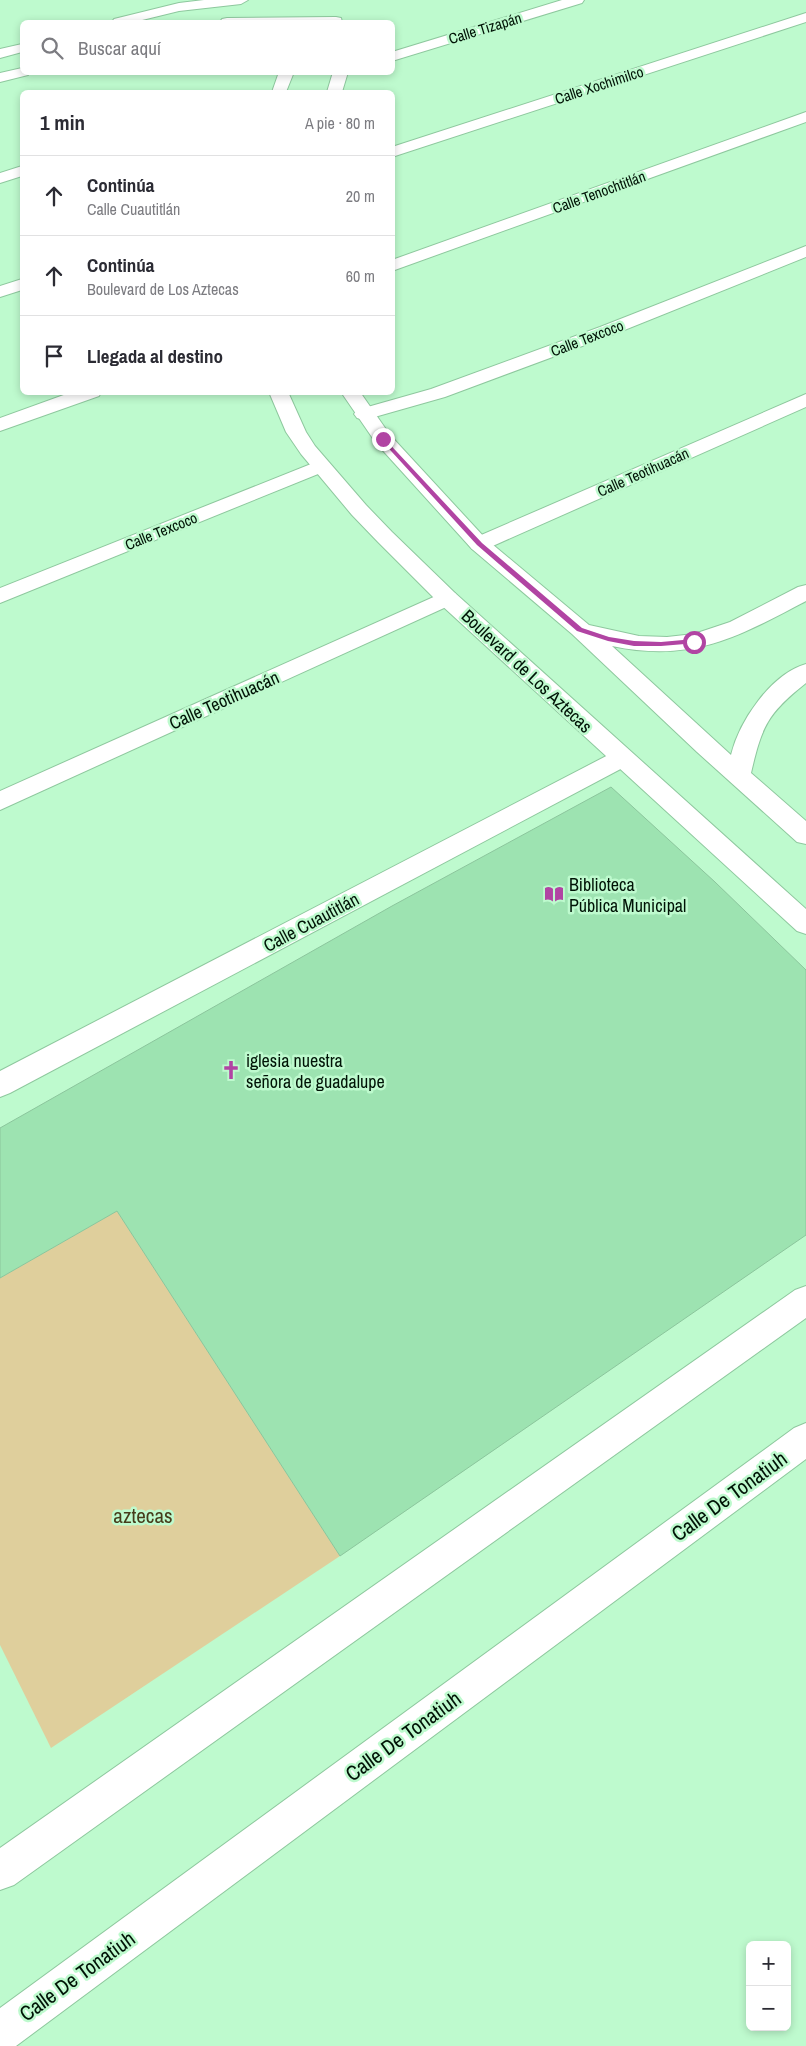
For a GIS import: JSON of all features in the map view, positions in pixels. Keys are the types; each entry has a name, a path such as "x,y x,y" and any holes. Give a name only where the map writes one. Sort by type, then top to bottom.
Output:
{"street":[{"path":"179,7 196,0"},
{"path":"127,20 179,7 241,0"},
{"name":"Calle Tizapán","path":"395,56 577,0"},
{"path":"284,5 288,20"},
{"path":"333,5 337,20"},
{"name":"Calle Xochimilco","path":"395,151 806,17"},
{"path":"0,54 20,49"},
{"path":"0,78 20,73"},
{"path":"280,90 285,75"},
{"path":"336,90 340,75"},
{"name":"Calle Tenochtitlán","path":"395,265 806,117"},
{"path":"0,178 20,172"},
{"name":"Calle Texcoco","path":"364,414 448,390 615,327 806,251"},
{"path":"0,292 20,285"},
{"path":"0,426 84,395"},
{"name":"Boulevard de Los Aztecas","path":"279,395 296,432 321,466 359,510 447,598 806,924"},
{"path":"352,395 364,414 404,464 479,544 580,629 738,776 806,835"},
{"name":"Calle Teotihuacán","path":"479,544 806,400"},
{"name":"Calle Texcoco","path":"0,596 321,466"},
{"path":"580,629 608,639 634,643 694,642 734,628 806,592"},
{"name":"Calle Teotihuacán","path":"0,801 447,598"},
{"path":"738,776 750,734 761,712 779,692 806,672"},
{"name":"Calle Cuautitlán","path":"0,1085 622,758"},
{"path":"0,1871 806,1300"},
{"name":"Calle De Tonatiuh","path":"0,2033 806,1439"}],"green space":[{"name":"aztecas","path":"117,1211 340,1556 51,1748 0,1645 0,1278"}],"building":[{"path":"611,787 715,882 806,970 806,1235 340,1556 117,1211 0,1278 0,1128 392,906"}],"place":[{"name":"Biblioteca Pública Municipal","path":"554,894"},
{"name":"iglesia nuestra señora de guadalupe","path":"231,1070"}],"route":[{"path":"383,439 479,544 580,629 608,639 634,643 694,642"}]}
